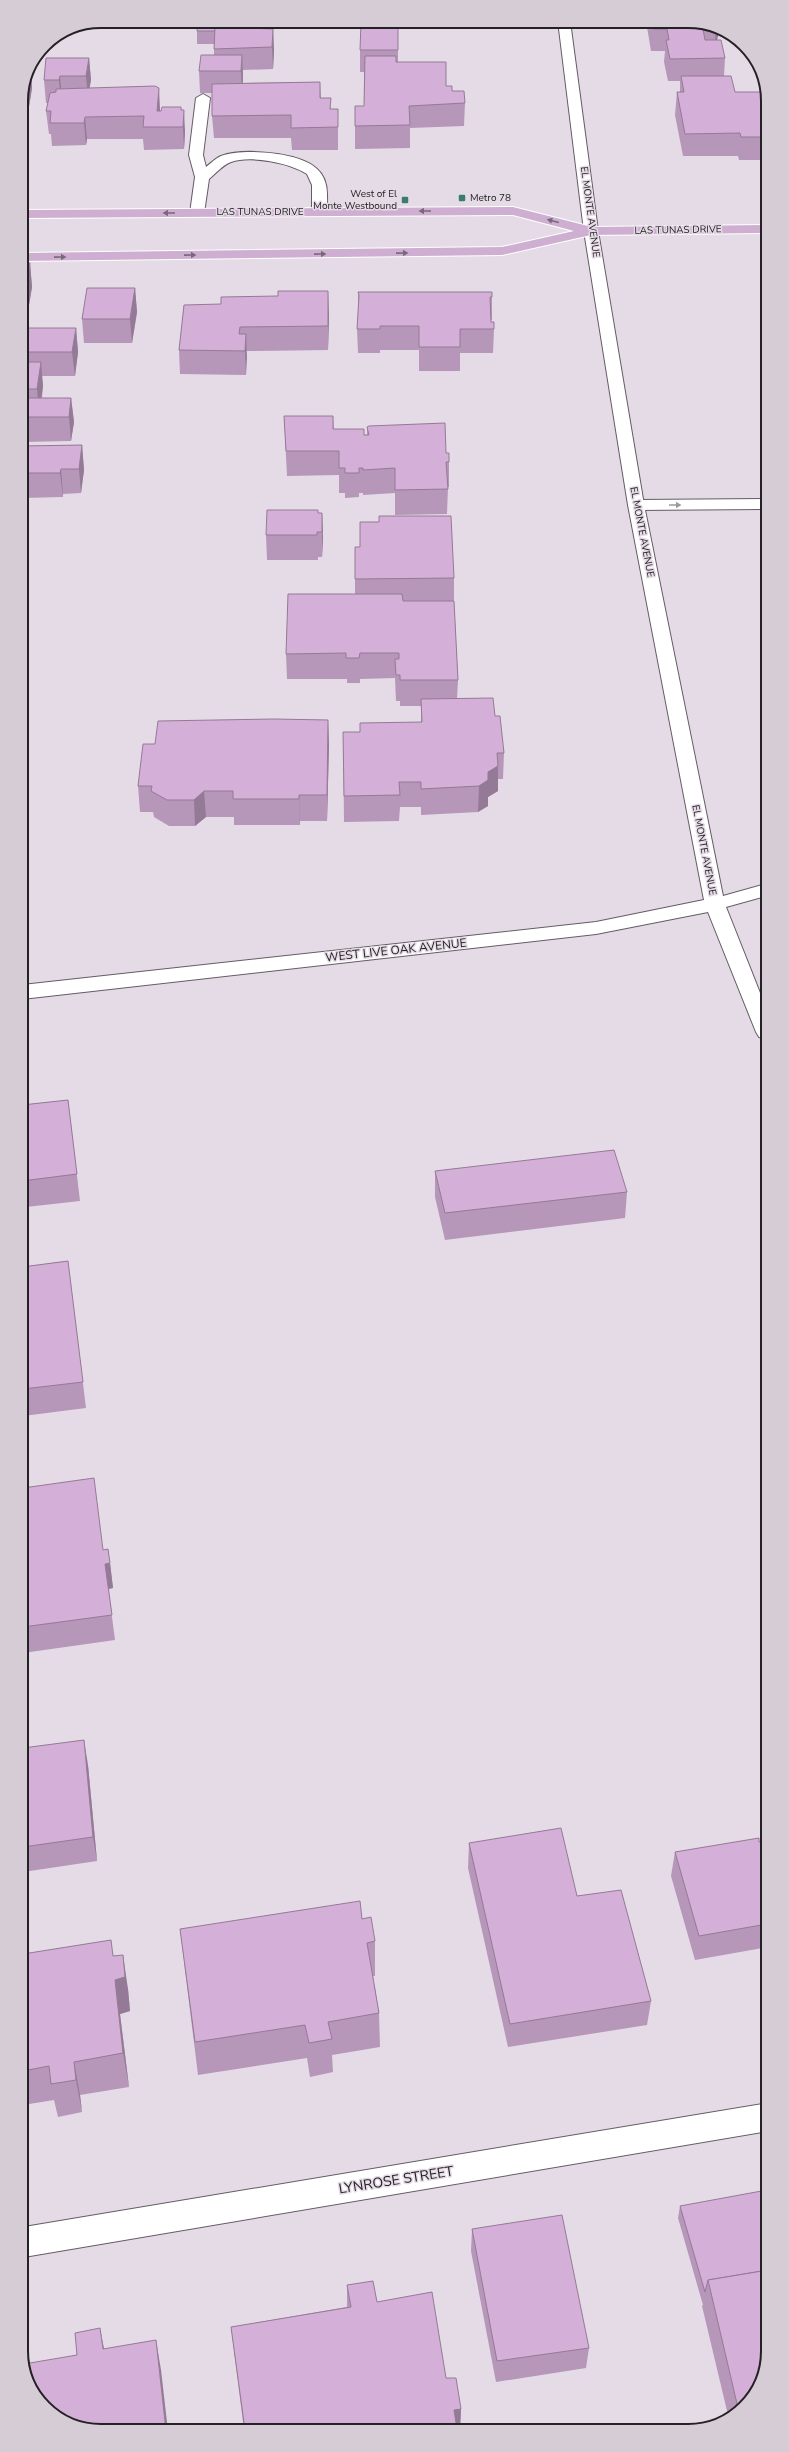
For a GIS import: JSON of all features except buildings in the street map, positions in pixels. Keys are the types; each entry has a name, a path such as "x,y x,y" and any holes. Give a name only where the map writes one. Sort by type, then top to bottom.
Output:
{"main road":[{"name":"LAS TUNAS DRIVE","path":"28,214 513,210 591,231"},
{"name":"LAS TUNAS DRIVE","path":"28,257 502,251 591,231 761,229"}],"street":[{"name":"EL MONTE AVENUE","path":"565,28 591,231 636,506 715,904 761,1019"},
{"path":"197,212 202,177 196,155 203,98"},
{"path":"202,177 227,159 269,156 293,162 312,171 320,186 319,212"},
{"path":"636,506 761,504"},
{"name":"WEST LIVE OAK AVENUE","path":"28,991 596,928 715,904 761,891"},
{"name":"LYNROSE STREET","path":"28,2241 761,2118"}],"place":[{"name":"Metro 78","path":"462,198"},
{"name":"West of El Monte Westbound","path":"405,200"}]}
